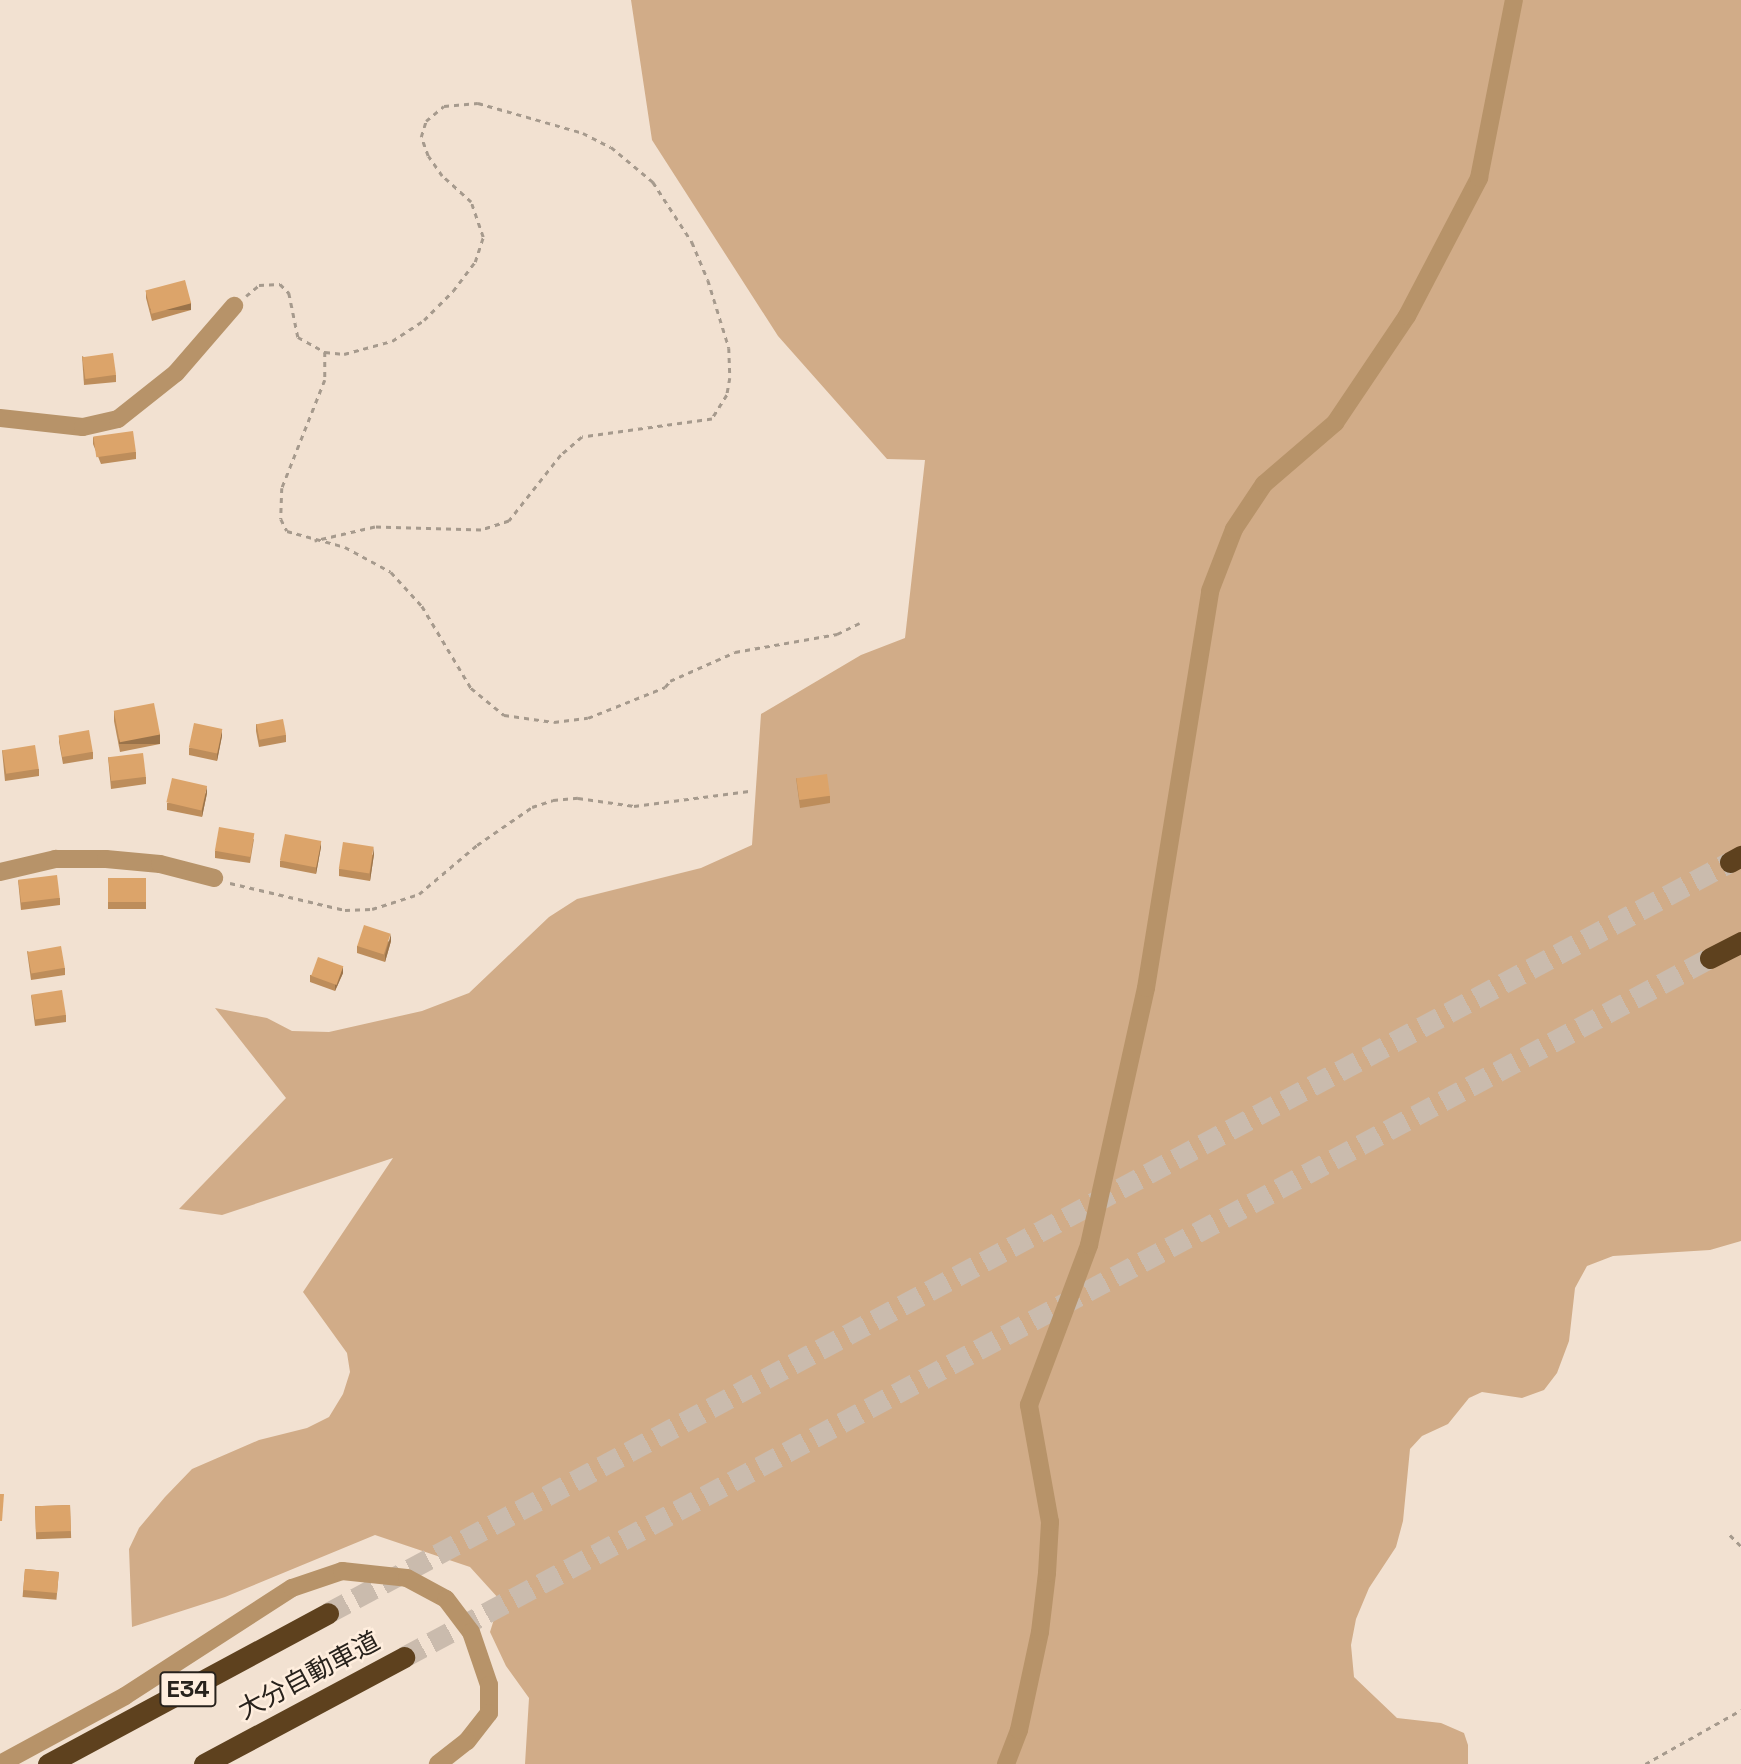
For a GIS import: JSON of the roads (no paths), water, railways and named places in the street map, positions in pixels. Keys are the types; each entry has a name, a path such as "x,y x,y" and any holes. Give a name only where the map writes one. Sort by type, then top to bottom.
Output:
{"highway":[{"path":"1710,958 1741,942"},
{"name":"大分自動車道","path":"48,1764 328,1613"},
{"name":"大分自動車道","path":"204,1764 404,1657"}],"street":[{"path":"1006,1764 1019,1730 1037,1644 1047,1573 1050,1522 1029,1405 1089,1245 1146,988 1210,591 1234,529 1264,484 1335,422 1407,316 1479,178 1514,0"},
{"path":"0,418 83,427 118,419 176,373 234,306"},
{"path":"0,872 55,859 106,859 160,864 215,878"},
{"path":"0,1764 125,1696 292,1588 342,1571 407,1578 446,1599 471,1632 489,1685 489,1713 467,1741 438,1764"}],"tunnel":[{"path":"328,1613 1730,862"},
{"path":"404,1657 1710,958"}]}
